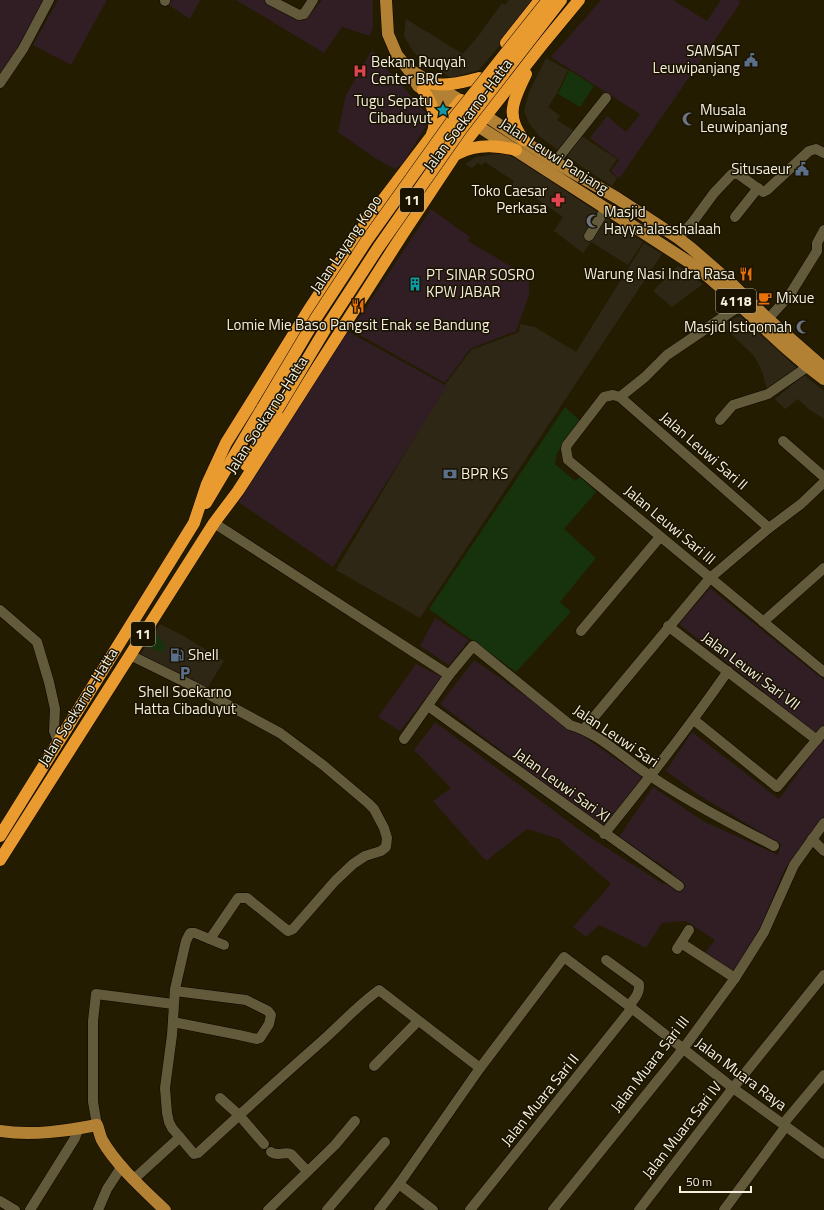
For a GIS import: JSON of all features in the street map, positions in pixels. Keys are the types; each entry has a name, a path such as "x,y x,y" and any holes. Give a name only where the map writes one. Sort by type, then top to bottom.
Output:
{"highway":[{"name":"Jalan Soekarno-Hatta","path":"0,836 194,523 207,484 226,443 310,308 373,213 430,138 540,0"},
{"name":"Jalan Layang Kopo","path":"194,523 316,318 367,240 454,118 548,0"},
{"name":"Jalan Layang Kopo","path":"214,523 277,410 326,328 462,128 561,0"},
{"name":"Jalan Soekarno-Hatta","path":"0,860 214,523 238,491 283,423 404,232 455,156 579,0"},
{"path":"455,156 464,150 483,147 520,145 513,122 513,106 517,92 537,51"},
{"path":"430,138 435,124 434,114 426,86 465,82 479,78"},
{"path":"373,213 384,210 395,212 402,221 404,232"}],"main road":[{"path":"386,0 388,34 397,56 408,69 418,86 426,86 456,106"},
{"name":"4118","path":"456,106 486,116"},
{"name":"Jalan Leuwi Panjang","path":"456,106 478,126 555,162 617,198 678,238 729,281 768,319 824,368"},
{"name":"Jalan Leuwi Panjang","path":"486,116 520,145 606,208 690,262 726,291 807,367 824,379"},
{"path":"0,1131 21,1133 80,1128 97,1125 101,1139 122,1166 165,1210"}],"street":[{"path":"0,83 23,49 49,0"},
{"path":"270,0 296,14 301,15 304,14 313,0"},
{"path":"555,162 606,98"},
{"path":"678,238 692,223 714,193 732,174 738,174 763,192 809,151 813,149 823,150"},
{"path":"735,217 758,188"},
{"path":"589,236 606,208"},
{"path":"768,319 789,296 817,251 817,243 824,230"},
{"path":"620,397 645,377 667,355 740,305"},
{"path":"720,420 733,405 768,394 807,367"},
{"name":"Jalan Leuwi Sari III","path":"620,397 613,395 604,397 567,445 566,455 568,460 824,672"},
{"name":"Jalan Leuwi Sari II","path":"620,397 769,528"},
{"path":"783,441 824,477"},
{"path":"584,729 668,626 710,578 769,528 801,504 824,482"},
{"path":"214,523 449,675 404,739"},
{"path":"581,631 660,537"},
{"path":"763,622 824,568"},
{"path":"0,610 37,642 49,682 55,709 54,731 58,741"},
{"name":"Jalan Leuwi Sari VII","path":"668,626 817,740"},
{"name":"Jalan Leuwi Sari","path":"449,675 473,646 570,725 584,729 650,777 707,812 774,846"},
{"path":"130,656 193,686 292,741 368,802 374,809 387,838 384,850 365,856 353,864 335,881 293,929 288,931 247,898 238,898 210,939"},
{"path":"604,834 694,720 728,671"},
{"name":"Jalan Leuwi Sari XI","path":"428,706 604,834 679,886"},
{"path":"694,720 777,787 824,731"},
{"name":"Jalan Muara Sari III","path":"553,1210 683,1049 735,978 764,932 794,865 824,823"},
{"path":"812,839 824,851"},
{"path":"689,930 679,946 735,978"},
{"path":"224,945 195,933 190,933 183,954 175,991 166,1094 167,1113 172,1128 192,1153 198,1153 379,990 480,1068 399,1184 378,1210"},
{"name":"Jalan Muara Raya","path":"480,1068 564,958 631,1007 733,1088 824,1154"},
{"name":"Jalan Muara Sari II","path":"470,1210 631,1007 638,995 640,989 639,984 606,960"},
{"name":"Jalan Muara Sari IV","path":"639,1210 733,1088 824,975"},
{"path":"173,1022 239,1034 257,1039 260,1038 269,1024 270,1015 268,1011 246,1000 175,991"},
{"path":"97,1125 93,1102 93,1021 96,994 173,1004"},
{"path":"374,1066 418,1021"},
{"path":"724,1210 785,1125 824,1075"},
{"path":"220,1098 239,1115 264,1144"},
{"path":"268,1210 334,1145 355,1121"},
{"path":"30,1210 80,1128"},
{"path":"134,1179 180,1137"},
{"path":"326,1210 385,1142"},
{"path":"271,1152 277,1155 288,1152 307,1171"},
{"path":"98,1210 107,1189 122,1166"},
{"path":"399,1184 433,1210"},
{"path":"0,1201 14,1210"}],"shaded area":[{"path":"0,0 44,0 0,76"},
{"path":"58,0 107,0 71,65 33,45"},
{"path":"161,0 200,0 190,19"},
{"path":"236,0 266,0 288,15 304,21 322,0 373,0 373,28 370,36 342,27 324,53"},
{"path":"509,0 538,0 479,70 451,78 414,53 404,36 406,19 463,54 502,3 505,5"},
{"path":"601,0 673,0 707,21 721,0 737,0 741,2 619,179 611,171 619,160 590,138 607,116 626,132 640,114 551,57"},
{"path":"372,50 379,60 431,118 403,163 395,169 375,158 338,132 346,95"},
{"path":"546,58 568,70 557,93 548,107 560,116 557,120 617,159 609,171 617,178 612,186 540,137 529,123 524,111 529,92"},
{"path":"506,154 517,159 643,242 628,265 591,242 583,253 554,231 563,217 524,190 521,194 511,187 514,181 485,162 482,165 478,163 472,168 465,164 476,157"},
{"path":"431,209 470,237 468,241 529,277 529,296 516,331 470,349 445,383 351,330"},
{"path":"644,243 662,254 420,618 336,570 447,382 471,350 519,332 520,324 535,327 576,352"},
{"path":"678,266 703,284 672,307 653,291"},
{"path":"740,316 797,368 768,393 762,371 754,356 721,324"},
{"path":"347,331 447,386 333,567 237,501"},
{"path":"804,375 824,391 824,419 810,410 798,399 785,409 775,399"},
{"path":"710,588 824,680 824,817 784,870 762,924 743,957 727,979 701,958 715,940 686,921 662,923 646,948 599,925 586,937 573,927 611,884 559,839 527,829 486,861 433,801 451,788 414,750 435,722 585,834 663,884 673,881 672,872 619,837 653,787 703,821 778,855 781,844 697,794 666,771 692,732 779,799 823,739 679,624"},
{"path":"435,618 469,640 449,665 420,646"},
{"name":"Shell","path":"160,624 182,635 224,661 206,690 139,657"},
{"path":"474,660 642,777 607,827 569,802 440,704"},
{"path":"416,664 442,677 400,731 378,717"}],"green space":[{"path":"569,70 594,86 580,107 558,94"},
{"path":"565,407 580,421 557,453 555,464 575,481 580,477 596,492 564,529 596,558 560,602 571,612 516,672 429,609"},
{"path":"154,633 166,646 162,653 146,646"}],"place":[{"name":"SAMSAT Leuwipanjang","path":"751,60"},
{"name":"Bekam Ruqyah Center BRC","path":"360,71"},
{"name":"Tugu Sepatu Cibaduyut","path":"443,110"},
{"name":"Musala Leuwipanjang","path":"689,119"},
{"name":"Situsaeur","path":"802,169"},
{"name":"Toko Caesar Perkasa","path":"558,200"},
{"name":"Masjid Hayya'alasshalaah","path":"593,221"},
{"name":"Warung Nasi Indra Rasa","path":"746,274"},
{"name":"PT SINAR SOSRO KPW JABAR","path":"415,284"},
{"name":"Mixue","path":"765,298"},
{"name":"Lomie Mie Baso Pangsit Enak se Bandung","path":"358,306"},
{"name":"Masjid Istiqomah","path":"803,327"},
{"name":"BPR KS","path":"450,474"},
{"name":"Shell","path":"177,655"},
{"name":"Shell Soekarno Hatta Cibaduyut","path":"185,673"}]}
